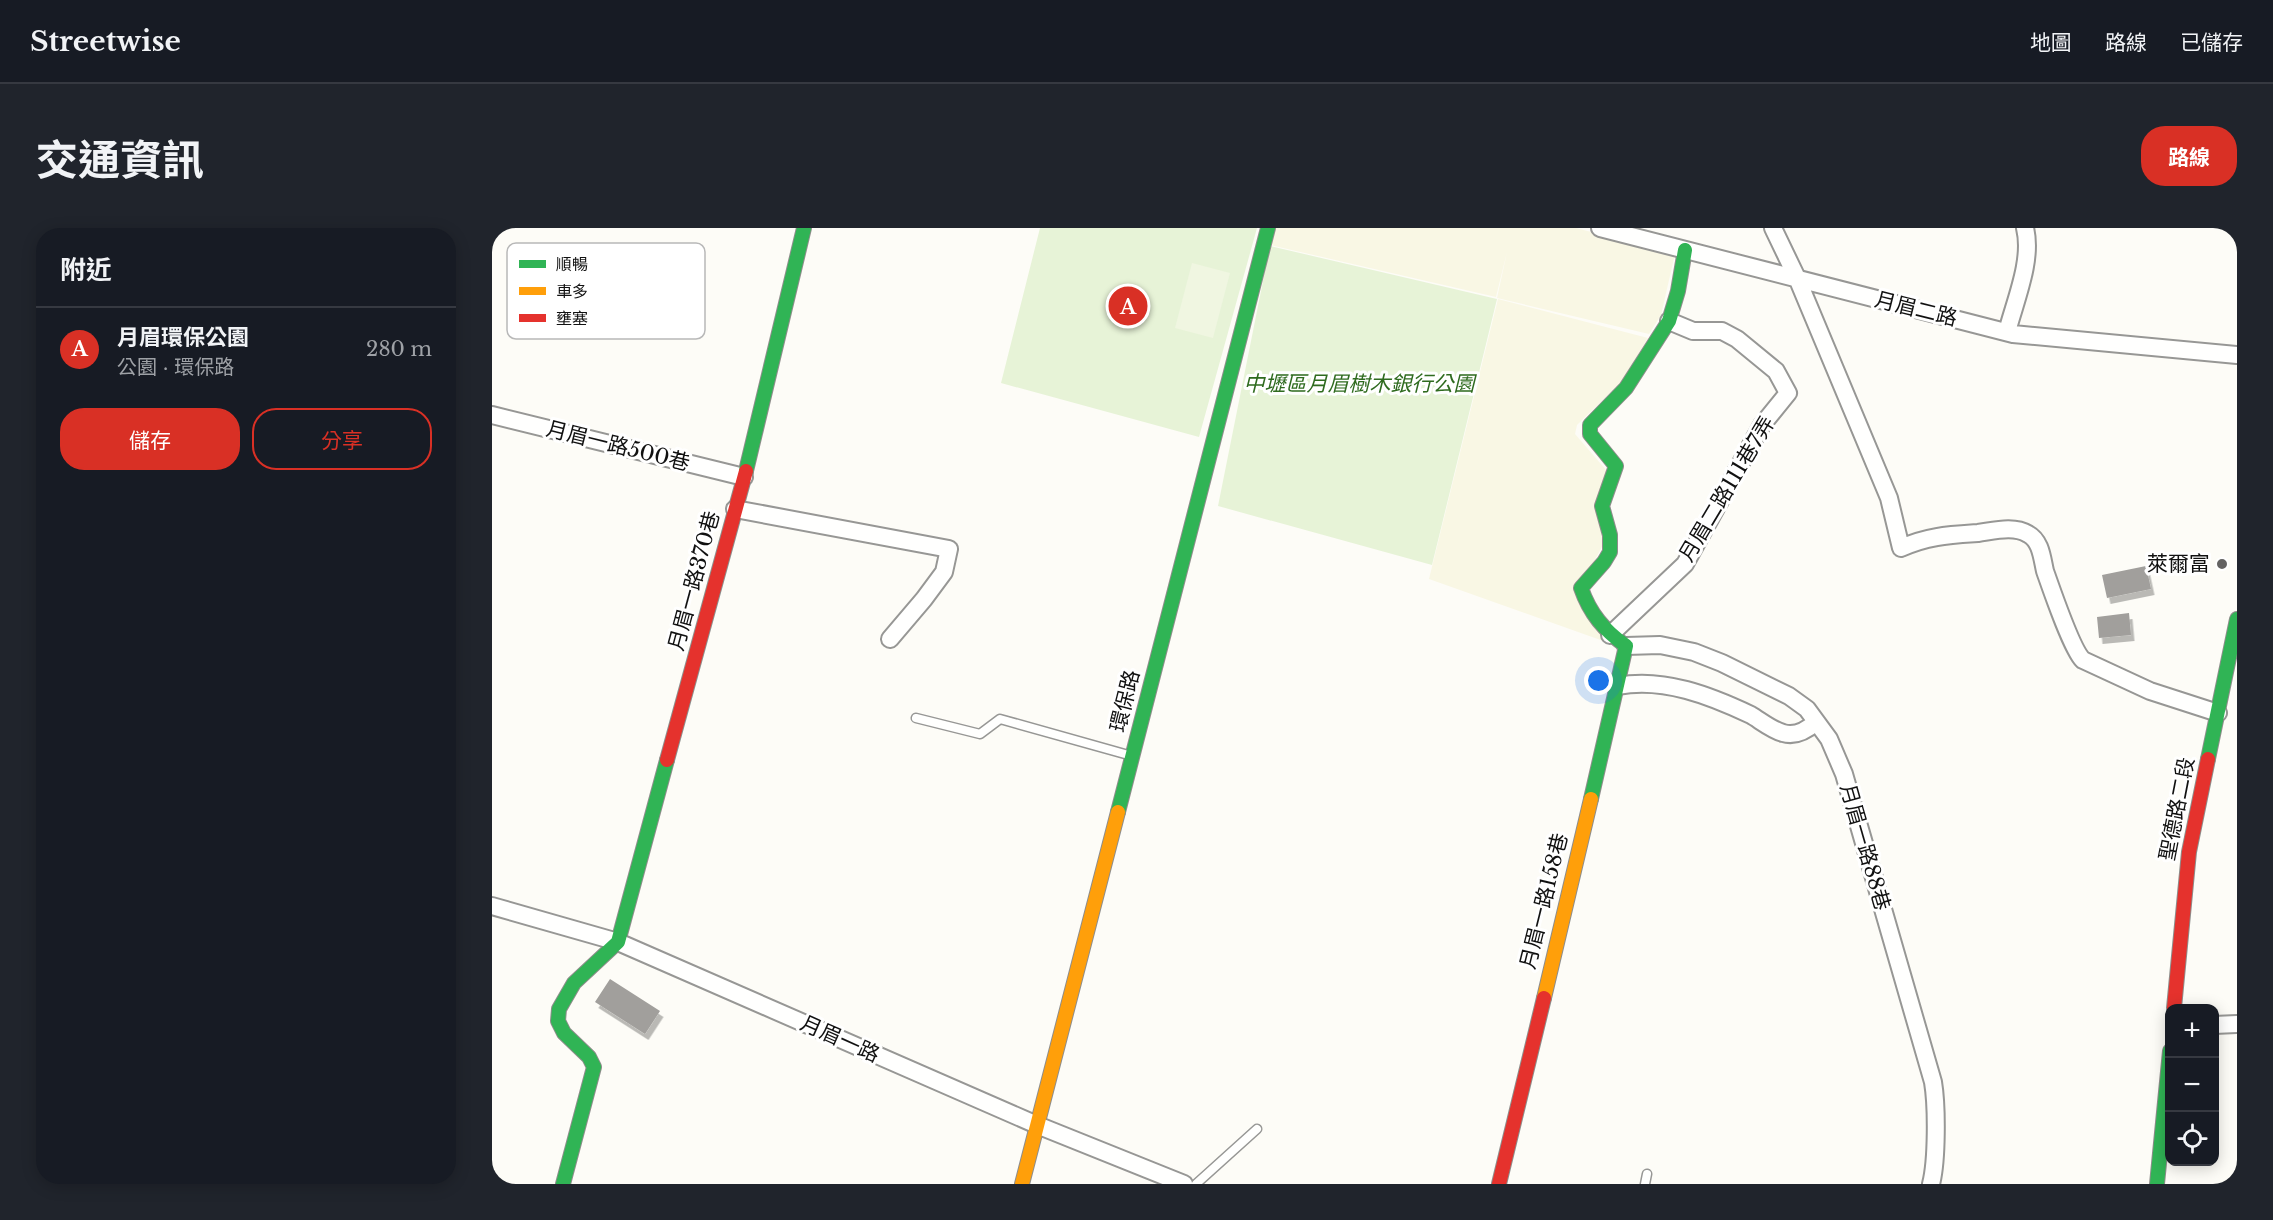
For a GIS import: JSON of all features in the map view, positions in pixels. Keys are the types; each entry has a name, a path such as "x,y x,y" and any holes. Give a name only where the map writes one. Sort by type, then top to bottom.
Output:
{"street":[{"name":"月眉一路370巷","path":"618,942 744,477 804,228"},
{"name":"環保路","path":"1022,1184 1268,228"},
{"name":"月眉二路","path":"1600,228 2007,332 2237,354"},
{"path":"1773,228 1797,278 1889,498 1901,548 1921,539 1946,536 2013,529 2028,534 2036,542 2041,552 2045,570 2079,657 2150,691 2218,712"},
{"path":"2007,332 2028,254 2025,228"},
{"path":"1626,646 1610,635 1592,616 1581,588 1586,578 1604,564 1610,552 1611,545 1602,503 1615,477 1616,466 1590,434 1590,425 1626,388 1669,321 1678,291 1685,250"},
{"name":"月眉二路111巷7弄","path":"1610,635 1685,564 1762,425 1788,393 1776,371 1737,339 1722,332 1693,331 1669,321"},
{"name":"月眉一路500巷","path":"492,415 744,477"},
{"path":"735,509 949,549 944,572 890,639"},
{"name":"聖德路二段","path":"2174,1004 2188,852 2237,619"},
{"name":"月眉一路88巷","path":"1626,646 1660,645 1694,652 1722,663 1789,696 1807,709 1829,739 1844,774 1933,1082 1936,1119 1931,1184"},
{"name":"月眉一路158巷","path":"1499,1184 1626,646"},
{"path":"1618,686 1634,683 1662,685 1704,696 1750,715 1784,734 1802,733 1816,722"},
{"name":"月眉一路","path":"492,906 618,942 1036,1125 1184,1184"},
{"path":"563,1184 594,1067 592,1058 562,1032 557,1021 561,1004 578,978 618,942"},
{"path":"2219,1024 2237,1024"},
{"path":"2157,1184 2168,1058"}],"lane":[{"path":"916,718 980,734 1000,719 1132,757"},
{"path":"1196,1184 1257,1129"},
{"path":"1645,1184 1647,1174"}],"shaded area":[{"path":"1274,228 1576,228 1675,254 1661,315 1649,334 1497,298 1507,252 1496,297 1270,245"},
{"path":"1498,299 1648,338 1621,382 1577,425 1575,434 1607,471 1608,535 1580,589 1623,648 1429,579"}],"green space":[{"path":"1040,228 1257,228 1199,437 1001,383"},
{"name":"中壢區月眉樹木銀行公園","path":"1270,246 1497,299 1432,565 1218,506"},
{"path":"1192,263 1230,273 1213,338 1175,328"}],"building":[{"path":"2146,566 2151,589 2107,598 2102,575"},
{"path":"2129,613 2131,635 2099,638 2097,617"},
{"path":"610,979 660,1011 645,1034 595,1002"}],"traffic: fast":[{"path":"746,471 804,228"},
{"path":"1118,812 1268,228"},
{"path":"1591,799 1626,646 1599,621 1581,588 1610,552 1610,535 1602,506 1616,466 1590,434 1590,425 1626,388 1669,321 1678,291 1685,250"},
{"path":"2208,759 2237,619"},
{"path":"563,1184 594,1067 589,1057 564,1033 558,1021 559,1009 574,983 618,942 667,760"},
{"path":"2157,1184 2169,1058"}],"traffic: slow":[{"path":"1544,998 1591,799"},
{"path":"1022,1184 1118,812"}],"traffic: jam":[{"path":"667,760 746,471"},
{"path":"2174,1004 2189,852 2208,759"},
{"path":"1499,1184 1544,998"}],"place":[{"name":"月眉環保公園","path":"1128,306"},
{"name":"萊爾富","path":"2222,564"}]}
